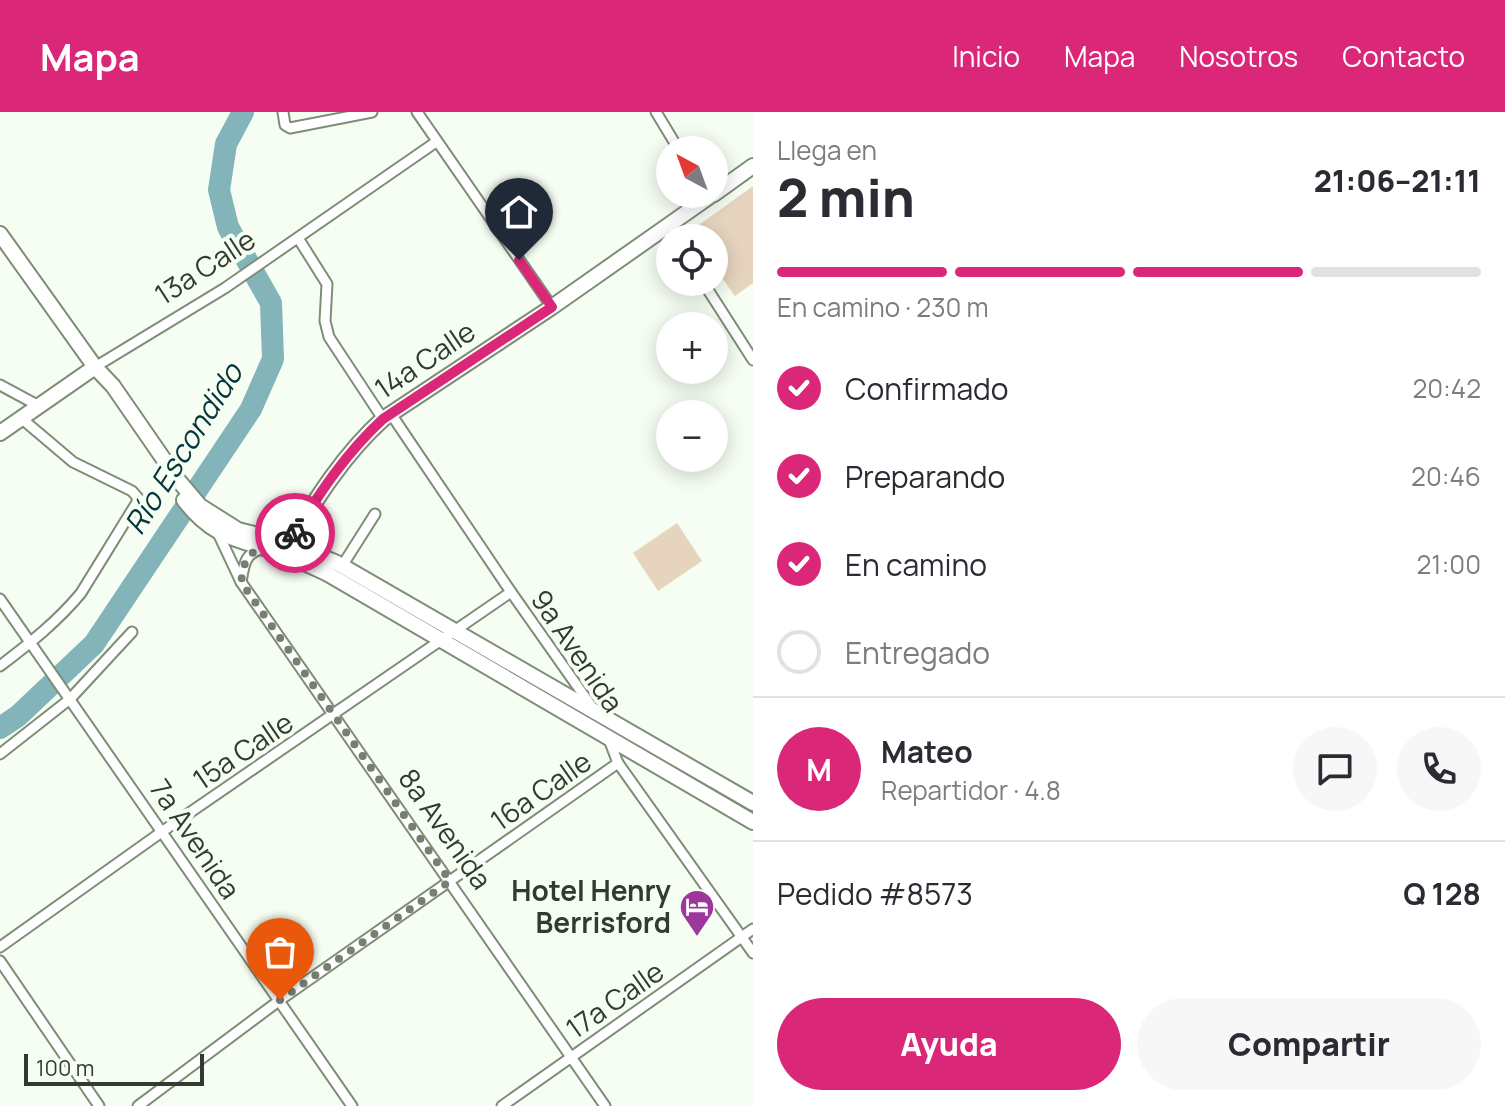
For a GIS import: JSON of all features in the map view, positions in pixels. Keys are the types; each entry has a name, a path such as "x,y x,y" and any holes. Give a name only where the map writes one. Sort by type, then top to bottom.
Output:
{"main road":[{"name":"14a Calle","path":"728,183 753,166"},
{"name":"14a Calle","path":"679,224 696,208"},
{"name":"8a Avenida","path":"0,234 95,367 113,386 171,477 217,531 261,549 287,549"},
{"name":"14a Calle","path":"287,549 326,484 367,434 387,416 656,241"},
{"name":"13a Calle","path":"0,433 95,367"},
{"name":"8a Avenida","path":"197,509 238,530 287,549"},
{"path":"287,549 342,566 753,803"},
{"path":"287,549 753,822"}],"street":[{"path":"283,112 285,125 290,128 372,112"},
{"path":"417,112 552,307"},
{"path":"656,112 671,136"},
{"name":"13a Calle","path":"95,367 225,288 436,142"},
{"name":"9a Avenida","path":"294,240 327,284 325,321 329,337 597,714 618,763 753,953"},
{"path":"712,296 753,360"},
{"path":"0,385 39,406"},
{"path":"0,666 31,643 81,593 138,502 137,494 73,462 21,418"},
{"path":"342,566 375,514"},
{"name":"8a Avenida","path":"217,531 241,582 605,1106"},
{"path":"241,582 245,560 253,551 261,549"},
{"name":"15a Calle","path":"0,947 511,592"},
{"name":"7a Avenida","path":"0,599 352,1106"},
{"path":"0,754 132,632"},
{"name":"16a Calle","path":"138,1106 280,1000 618,763"},
{"name":"17a Calle","path":"502,1106 753,929"},
{"path":"0,961 99,1106"}],"shaded area":[{"path":"753,186 753,283 735,296 728,286 728,224 700,224 722,208 728,208 728,204"},
{"path":"677,523 702,561 658,591 633,553"}],"waterway":[{"name":"Río Escondido","path":"0,728 18,716 94,644 251,409 273,359 271,303 228,227 219,190 226,144 243,112"}],"way so far":[{"path":"280,1000 450,881 241,582 245,560 253,551 261,549 286,555 295,533"}],"place":[{"name":"Hotel Henry Berrisford","path":"697,938"}],"route":[{"path":"295,533 326,484 383,419 552,307 519,260"}]}
